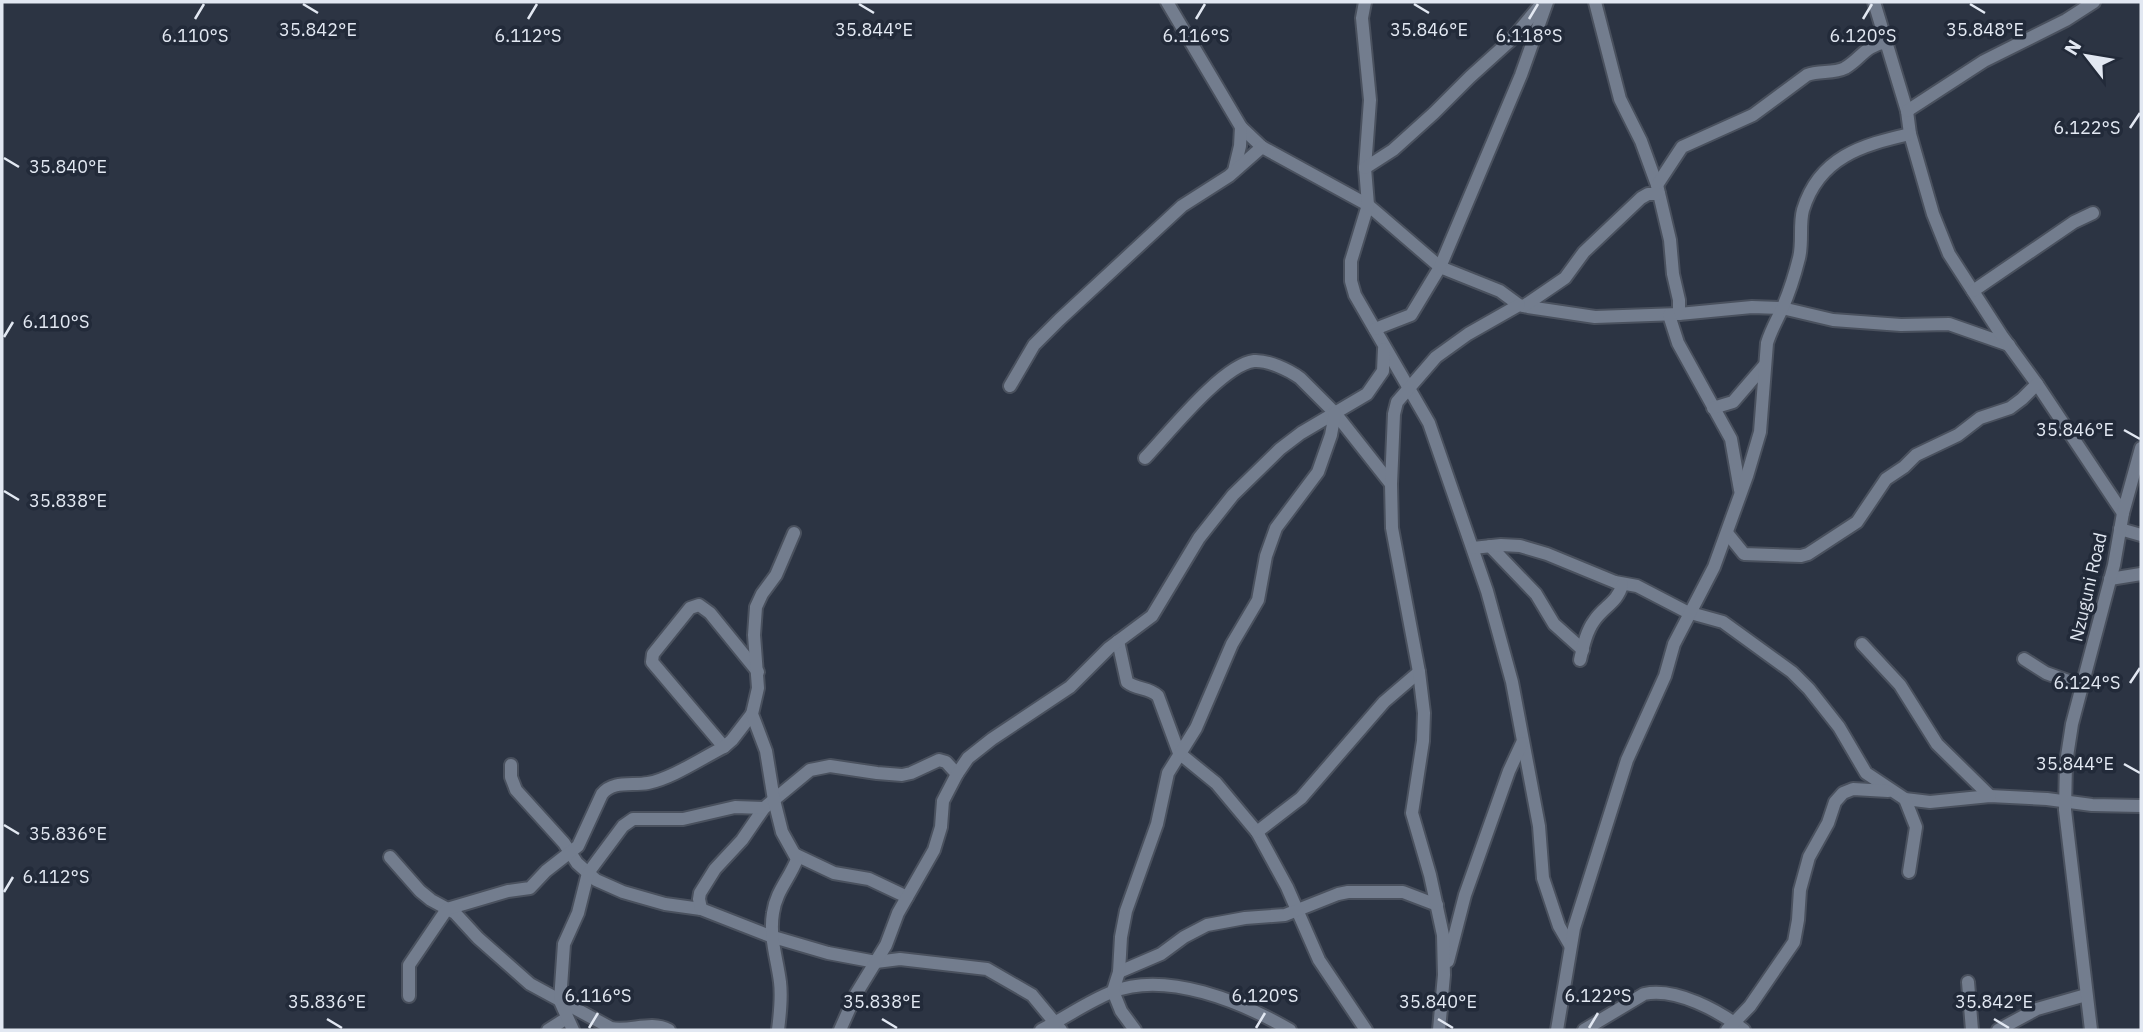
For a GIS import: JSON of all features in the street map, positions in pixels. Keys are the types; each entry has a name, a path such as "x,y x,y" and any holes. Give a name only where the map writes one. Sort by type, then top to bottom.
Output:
{"street":[{"path":"1167,2 1241,127 1262,147 1368,205 1440,267 1500,291 1522,305 1595,317 1752,307 1782,308 1833,320 1901,325 1949,324 2009,345"},
{"path":"1365,2 1362,18 1370,100 1365,168 1368,205 1353,251 1351,281 1355,295 1410,386 1437,441 1473,548 1512,682 1538,826 1544,878 1559,926 1570,945"},
{"path":"1365,168 1393,150 1434,113 1512,39 1545,2"},
{"path":"1375,329 1411,315 1440,267 1521,75 1545,2"},
{"path":"1595,2 1620,99 1641,141 1658,190 1670,240 1679,300 1674,314 1678,343 1731,439 1740,492"},
{"name":"Nzuguni Road","path":"1874,2 1907,111 1910,134 1941,235 1950,254 2123,513 2110,579 2068,745 2065,803 2091,1030"},
{"path":"1907,111 1984,61 2066,20 2094,2"},
{"path":"1439,1030 1444,975 1443,942 1437,905 1412,813 1423,741 1424,713 1419,672 1394,542 1391,484 1394,409 1397,402 1436,357 1468,334 1565,278 1584,252 1641,198 1658,190 1682,147 1753,115 1807,75 1843,69 1867,48 1886,42"},
{"path":"1234,171 1241,127"},
{"path":"1557,1030 1570,945 1627,760 1665,676 1670,652 1714,567 1760,432 1765,393 1764,366 1770,331 1782,308 1799,259 1803,209 1821,174 1850,152 1910,134"},
{"path":"1010,386 1034,345 1059,320 1182,206 1234,171 1262,147"},
{"path":"1973,291 2074,222 2093,213"},
{"path":"840,1030 850,1006 886,945 896,918 938,841 943,802 957,774 972,754 1070,687 1118,641 1152,616 1199,538 1233,495 1280,449 1301,433 1364,397 1372,389 1384,371 1384,345"},
{"path":"1145,458 1210,388 1251,362 1268,363 1293,373 1335,413 1391,484"},
{"path":"1713,408 1733,402 1764,366"},
{"path":"1727,533 1742,552 1748,555 1804,556 1857,522 1886,479 1904,467 1916,454 1958,435 1980,418 2010,408 2037,384"},
{"path":"1135,1030 1121,1012 1113,991 1119,972 1126,911 1157,824 1168,773 1196,728 1233,643 1258,600 1266,556 1276,528 1318,472 1331,435 1335,413"},
{"path":"2123,513 2141,448"},
{"path":"2120,529 2141,535"},
{"path":"408,996 409,965 447,908 508,891 527,889 581,842 594,809 606,789 615,785 641,785 656,781 724,747 732,740 752,714 758,688 754,635 756,607 776,575 794,533"},
{"path":"1490,546 1536,594 1554,624 1581,655 1589,628 1615,601 1622,585"},
{"path":"1473,548 1520,546 1547,554 1622,585 1637,586 1681,610 1723,622 1792,672 1809,688 1839,727 1866,773 1905,799 1930,802 1990,796 2141,806"},
{"path":"2110,579 2141,574"},
{"path":"724,747 652,662 653,654 690,608 699,605 710,613 758,673"},
{"path":"1118,641 1127,682 1134,687 1150,690 1158,696 1179,753 1216,783 1257,832 1299,911 1319,960 1366,1030"},
{"path":"1862,644 1900,685 1937,744 1990,796"},
{"path":"2024,659 2046,673 2082,686"},
{"path":"1257,832 1301,798 1384,702 1419,672"},
{"path":"752,714 766,751 769,804 796,855 796,863 776,898 770,936 782,1000 778,1030"},
{"path":"1444,975 1465,895 1508,771 1522,743"},
{"path":"701,909 699,899 706,882 769,804 814,768 834,767 902,775 939,760 946,762 957,774"},
{"path":"510,765 516,790 596,880 623,892 665,904 701,909 770,936 828,953 876,962 900,959 987,968 1032,995 1058,1027"},
{"path":"1588,1029 1644,994 1654,992 1678,995 1735,1028 1794,942 1800,890 1809,857 1828,823 1835,802 1843,793 1853,789 1890,791"},
{"path":"1905,799 1916,827 1909,872"},
{"path":"573,1030 560,1001 564,944 578,914 588,873 623,826 633,819 683,819 735,807 769,804"},
{"path":"796,855 834,873 869,879 907,897"},
{"path":"390,857 420,891 455,913 478,938 530,984 611,1028 622,1030 651,1025 669,1030"},
{"path":"1119,972 1161,954 1184,937 1207,925 1299,911 1313,903 1348,891 1403,892 1437,905"},
{"path":"1969,982 1972,1030"},
{"path":"1041,1030 1058,1027 1113,991 1146,985 1184,988 1255,1012 1290,1030"},
{"path":"1998,1030 2037,1009 2086,995"},
{"path":"548,1030 567,1018"},
{"path":"2015,1021 2028,1030"}]}
